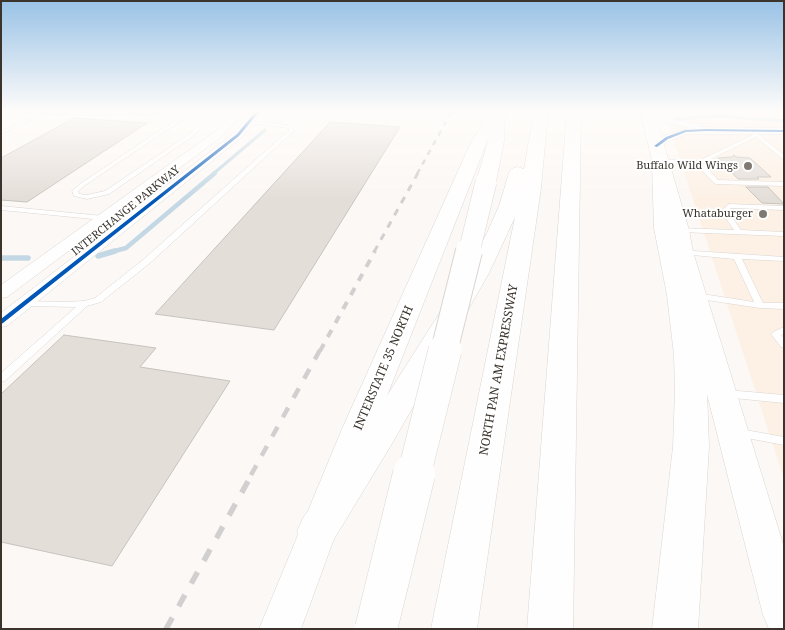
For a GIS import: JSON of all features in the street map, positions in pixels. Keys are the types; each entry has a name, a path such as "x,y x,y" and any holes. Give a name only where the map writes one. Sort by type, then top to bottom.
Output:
{"highway":[{"path":"376,629 496,140"},
{"path":"317,531 381,432 478,273 509,206 520,163 530,140"},
{"name":"NORTH PAN AM EXPRESSWAY","path":"454,629 530,188 536,140"},
{"path":"550,629 573,140"},
{"path":"659,157 665,228 680,294 689,355 691,447 675,629"}],"main road":[{"name":"INTERSTATE 35 NORTH","path":"280,629 358,429 480,140"},
{"path":"655,140 679,230 682,252 696,296 784,615"}],"street":[{"name":"INTERCHANGE PARKWAY","path":"1,293 211,140"},
{"name":"INTERCHANGE PARKWAY","path":"1,322 231,140"},
{"path":"659,157 666,140"}],"lane":[{"path":"148,140 82,184 75,191 76,195 87,197 107,193 184,140"},
{"path":"26,303 44,305 84,304 98,300 147,262 281,140"},
{"path":"659,157 699,163 740,140"},
{"path":"762,140 784,158"},
{"path":"699,163 716,182 784,184"},
{"path":"739,232 724,211 729,206 784,206"},
{"path":"1,208 103,218"},
{"path":"679,230 784,234"},
{"path":"682,252 737,257 784,258"},
{"path":"737,257 760,304"},
{"path":"696,296 784,306"},
{"path":"1,379 84,304"},
{"path":"784,330 776,334 784,345"},
{"path":"723,394 784,399"},
{"path":"734,432 784,440"}],"shaded area":[{"path":"674,140 784,140 784,479"}],"building":[{"path":"33,140 121,140 27,202 1,200 1,158"},
{"path":"313,140 392,140 274,330 155,314"},
{"name":"Buffalo Wild Wings","path":"734,155 736,157 750,158 771,177 738,179 718,158 732,157"},
{"path":"746,187 768,187 784,204 762,203"},
{"path":"64,335 156,348 140,367 230,381 112,566 1,542 1,394"}],"waterway":[{"path":"213,174 253,140"},
{"path":"111,252 126,248 215,173"},
{"path":"98,256 115,251"},
{"path":"1,258 28,258"}],"railway":[{"path":"417,174 436,140"},
{"path":"374,252 418,173"},
{"path":"320,351 375,251"},
{"path":"251,475 320,350"},
{"path":"166,629 252,474"}],"cycle path":[{"path":"1,322 231,140"},
{"path":"656,146 664,140"}],"place":[{"name":"Buffalo Wild Wings","path":"748,166"},
{"name":"Whataburger","path":"763,214"}]}
